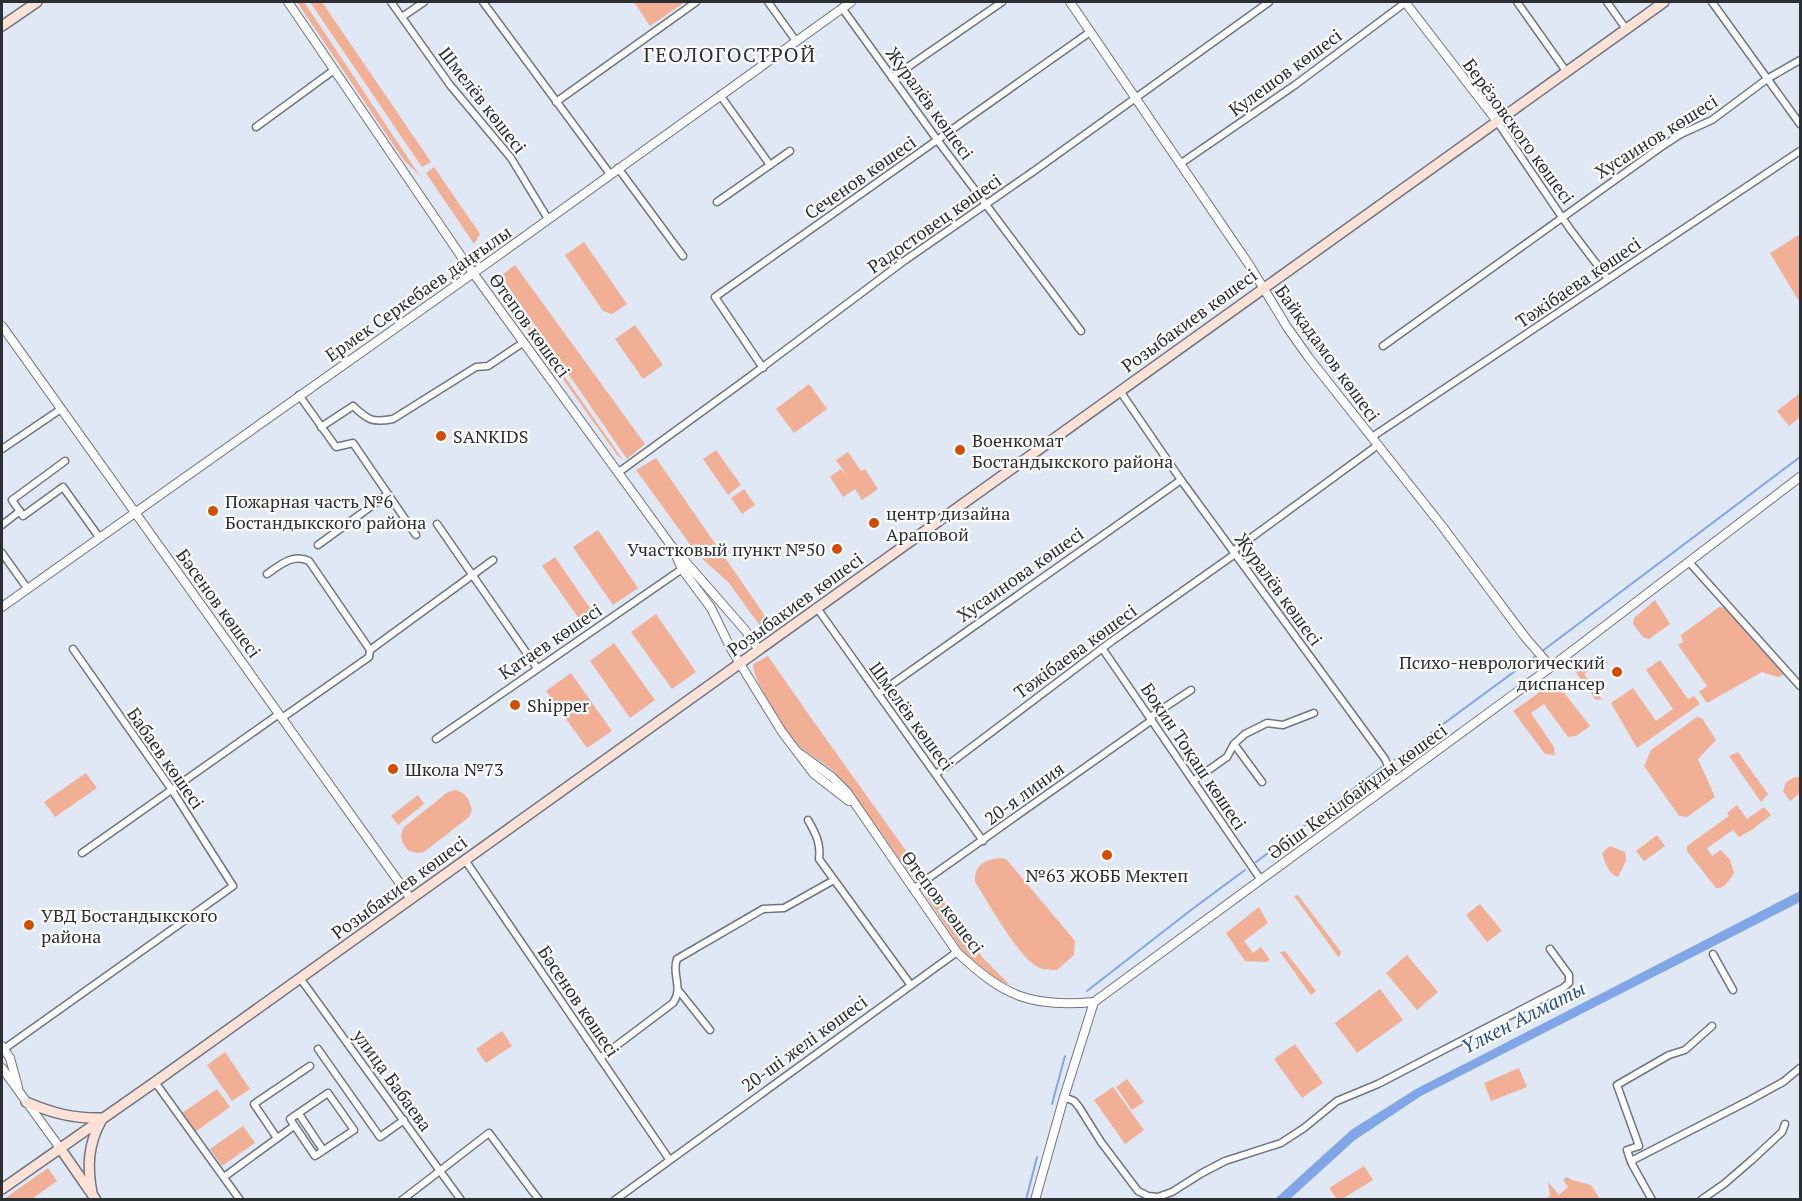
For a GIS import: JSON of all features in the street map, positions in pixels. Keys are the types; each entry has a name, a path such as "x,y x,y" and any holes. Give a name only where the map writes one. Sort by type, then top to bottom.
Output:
{"main road":[{"path":"2,27 37,2"},
{"name":"Розыбакиев көшесі","path":"2,1190 1664,2"},
{"path":"23,1098 50,1112 74,1118 103,1118 94,1135 88,1160 88,1171 94,1196"},
{"path":"60,1148 94,1196"}],"street":[{"name":"Өтепов көшесі","path":"288,2 473,272 670,544 745,630 759,650"},
{"name":"Шмелёв көшесі","path":"391,2 450,85 511,158 548,219"},
{"path":"402,17 424,2"},
{"path":"483,2 610,174"},
{"path":"556,102 696,2"},
{"path":"768,2 796,41"},
{"name":"Ермек Серкебаев даңғылы","path":"2,607 851,2"},
{"path":"892,78 1002,2"},
{"name":"Байқадамов көшесі","path":"1070,2 1250,266 1304,351 1551,667"},
{"name":"Радостовец көшесі","path":"619,472 794,347 904,261 1269,2"},
{"name":"Берёзовского көшесі","path":"1405,2 1496,120 1608,279"},
{"name":"Кулешов көшесі","path":"1180,164 1295,85 1405,2"},
{"path":"1517,2 1566,71"},
{"path":"1607,2 1626,29"},
{"path":"1712,2 1800,124"},
{"name":"Журалёв көшесі","path":"842,8 1080,331"},
{"name":"Сеченов көшесі","path":"763,368 715,297 1089,32"},
{"name":"Хусаинов көшесі","path":"1383,346 1562,216 1681,134 1712,120 1767,79 1800,60"},
{"path":"256,127 334,70"},
{"path":"720,95 770,165"},
{"path":"717,202 790,151"},
{"name":"Тәжібаева көшесі","path":"1371,437 1800,151"},
{"path":"618,168 683,256"},
{"name":"Бәсенов көшесі","path":"2,326 411,899"},
{"path":"321,427 353,406 364,417 377,422 393,419 476,367 488,366 524,342"},
{"name":"Журалёв көшесі","path":"1120,391 1180,480 1385,759 1395,782"},
{"path":"299,395 336,447 353,443 416,535"},
{"path":"2,449 61,409"},
{"name":"Тәжібаева көшесі","path":"936,774 1102,648 1378,445"},
{"path":"65,462 12,501 23,516 63,487 99,537"},
{"name":"Әбіш Кекілбайұлы көшесі","path":"1094,1002 1551,667 1800,477"},
{"name":"Хусаинова көшесі","path":"878,694 1180,480"},
{"path":"318,545 388,494"},
{"path":"2,525 20,511"},
{"path":"437,524 537,668"},
{"name":"Өтепов көшесі","path":"670,544 682,568 711,609 740,663 782,732 820,780 842,794 855,806 957,952 991,981 1029,1000 1052,1004 1094,1002"},
{"path":"2,553 27,588"},
{"path":"82,853 369,657 370,650 309,561 300,557 294,558 267,574"},
{"path":"370,650 493,560"},
{"path":"1689,562 1800,686"},
{"name":"Қатаев көшесі","path":"436,739 682,568"},
{"name":"Шмелёв көшесі","path":"817,608 983,841"},
{"name":"Бокин Тоқаш көшесі","path":"1102,648 1260,880"},
{"name":"Бабаев көшесі","path":"3,1047 233,886 172,790 73,649"},
{"name":"20-я линия","path":"913,889 1191,690"},
{"path":"1193,782 1227,757 1234,744 1245,734 1267,723 1282,725 1314,713"},
{"path":"1234,744 1262,782"},
{"path":"808,820 817,836 820,848 819,859 910,984"},
{"name":"Бәсенов көшесі","path":"465,860 669,1159"},
{"path":"710,1030 679,992 675,969 677,958 763,909 784,908 834,880"},
{"path":"1064,1097 1074,1101 1079,1107 1101,1142 1138,1191 1148,1196 1158,1197 1172,1192 1225,1161 1281,1143 1304,1128 1337,1101 1378,1084 1563,988 1569,983 1569,975 1550,949"},
{"name":"20-ші желі көшесі","path":"615,1200 957,952"},
{"path":"1713,954 1733,990"},
{"name":"улица Бабаева","path":"300,978 461,1200"},
{"path":"600,1058 673,1003 679,992"},
{"path":"1035,1200 1094,1002"},
{"path":"1653,1200 1631,1162 1627,1150 1639,1146 1617,1085 1669,1055 1685,1050 1712,1026"},
{"path":"3,1047 10,1058 23,1098"},
{"path":"318,1048 380,1137 404,1120"},
{"path":"277,1138 254,1104 310,1066"},
{"path":"2,1068 60,1148"},
{"path":"1631,1162 1783,1082 1800,1068"},
{"path":"155,1082 240,1200"},
{"path":"328,1093 354,1130 315,1156 294,1126 290,1119 328,1093"},
{"path":"299,1114 323,1150"},
{"path":"1701,1200 1753,1159 1782,1132 1785,1124"},
{"path":"224,1177 294,1126"},
{"path":"402,1200 489,1133 539,1200"}],"shaded area":[{"path":"297,2 304,2 420,176 403,159"},
{"path":"310,2 322,2 431,162 422,167"},
{"path":"634,2 685,2 650,26"},
{"path":"434,167 480,234 474,244 426,173"},
{"path":"1800,234 1800,303 1770,253"},
{"path":"584,242 627,304 612,314 603,311 565,255"},
{"path":"515,265 645,444 627,459 501,276"},
{"path":"495,277 623,460 617,455 496,285"},
{"path":"635,325 663,365 643,379 615,339"},
{"path":"809,384 827,409 794,433 776,409"},
{"path":"1800,393 1800,417 1789,426 1777,411"},
{"path":"716,450 741,485 728,495 703,459"},
{"path":"848,452 861,471 865,469 878,489 862,500 855,489 843,497 830,477 841,469 849,479 836,460"},
{"path":"656,458 768,620 760,626 729,583 697,554 636,470"},
{"path":"744,489 755,505 742,514 731,498"},
{"path":"598,530 638,588 613,605 573,547"},
{"path":"555,557 594,614 582,623 542,566"},
{"path":"1655,600 1670,624 1649,639 1643,637 1633,624 1634,618"},
{"path":"1719,607 1726,608 1786,674 1777,677 1762,672 1707,703 1699,692 1707,686 1678,645 1683,642 1681,635"},
{"path":"656,614 696,672 672,689 631,632"},
{"path":"614,643 655,700 630,718 590,661"},
{"path":"1603,655 1608,662 1603,664 1601,662 1584,674 1602,699 1596,700 1575,671"},
{"path":"768,656 924,876 922,880 917,880 911,875 840,778 800,747 787,732 771,708 754,672 753,664"},
{"path":"1660,660 1688,699 1694,696 1700,704 1637,748 1611,703 1633,688 1656,721 1673,709 1646,670"},
{"path":"571,673 612,731 587,748 546,691"},
{"path":"1555,681 1590,726 1576,736 1568,737 1544,704 1531,713 1554,747 1555,755 1545,754 1513,711"},
{"path":"1697,717 1702,718 1716,740 1698,759 1715,797 1687,817 1679,816 1644,766 1651,750"},
{"path":"1738,752 1768,794 1761,802 1729,756"},
{"path":"86,773 97,788 55,817 44,802"},
{"path":"1800,777 1800,793 1790,801 1783,791 1786,782"},
{"path":"455,790 462,793 468,800 472,810 469,817 424,852 409,851 402,839 404,827 448,792"},
{"path":"418,795 424,804 398,825 391,816"},
{"path":"1737,805 1747,819 1764,807 1771,815 1739,837 1733,830 1707,848 1712,856 1721,850 1730,860 1734,873 1724,886 1716,888 1687,851 1687,846 1729,816 1727,813"},
{"path":"1657,835 1665,846 1644,861 1636,851"},
{"path":"1610,846 1625,852 1626,861 1618,877 1609,870 1602,853"},
{"path":"1002,858 1007,860 1075,941 1074,955 1057,970 1038,967 1030,961 1004,928 975,882 975,876 982,864"},
{"path":"931,884 983,958 1010,985 998,980 964,953 926,896 925,891"},
{"path":"1298,895 1341,952 1339,958 1294,896"},
{"path":"1480,904 1502,931 1487,942 1466,915"},
{"path":"1259,907 1268,923 1244,941 1253,953 1261,947 1270,960 1266,962 1245,961 1226,933"},
{"path":"1285,951 1316,991 1311,995 1280,952"},
{"path":"1407,955 1438,992 1417,1010 1386,973"},
{"path":"1380,989 1403,1020 1357,1053 1335,1023"},
{"path":"502,1031 512,1046 486,1063 476,1049"},
{"path":"1295,1044 1323,1083 1302,1098 1274,1059"},
{"path":"225,1052 250,1089 232,1101 207,1065"},
{"path":"1519,1068 1527,1087 1491,1101 1484,1083"},
{"path":"1127,1079 1144,1102 1132,1110 1116,1087"},
{"path":"1113,1087 1144,1130 1125,1144 1094,1100"},
{"path":"217,1089 230,1107 195,1132 182,1113"},
{"path":"243,1126 255,1143 222,1166 210,1149"},
{"path":"1364,1166 1373,1180 1342,1199 1337,1199 1329,1188"},
{"path":"48,1168 57,1181 32,1199 4,1199"},
{"path":"1567,1177 1591,1185 1600,1199 1546,1199 1550,1195 1548,1182 1559,1195 1568,1187 1563,1180"}],"water":[{"path":"1800,891 1800,902 1421,1096 1355,1140 1290,1199 1275,1199 1351,1130 1416,1089"}],"waterway":[{"path":"1541,652 1800,457"},
{"path":"1393,761 1537,655"},
{"path":"1256,862 1382,767"},
{"path":"1087,991 1245,870"},
{"path":"1052,1104 1065,1056"},
{"path":"1026,1200 1037,1157"}],"place":[{"name":"SANKIDS","path":"441,436"},
{"name":"Военкомат Бостандыкского района","path":"960,450"},
{"name":"Пожарная часть №6 Бостандыкского района","path":"213,511"},
{"name":"центр дизайна Араповой","path":"874,523"},
{"name":"Участковый пункт №50","path":"837,549"},
{"name":"Психо-неврологический диспансер","path":"1617,672"},
{"name":"Shipper","path":"515,705"},
{"name":"Школа №73","path":"393,769"},
{"name":"№63 ЖОББ Мектеп","path":"1107,855"},
{"name":"УВД Бостандыкского района","path":"29,925"}],"district":[{"name":"ГЕОЛОГОСТРОЙ","path":"730,54"}],"water label":[{"name":"Үлкен Алматы","path":"1523,1017"}]}
